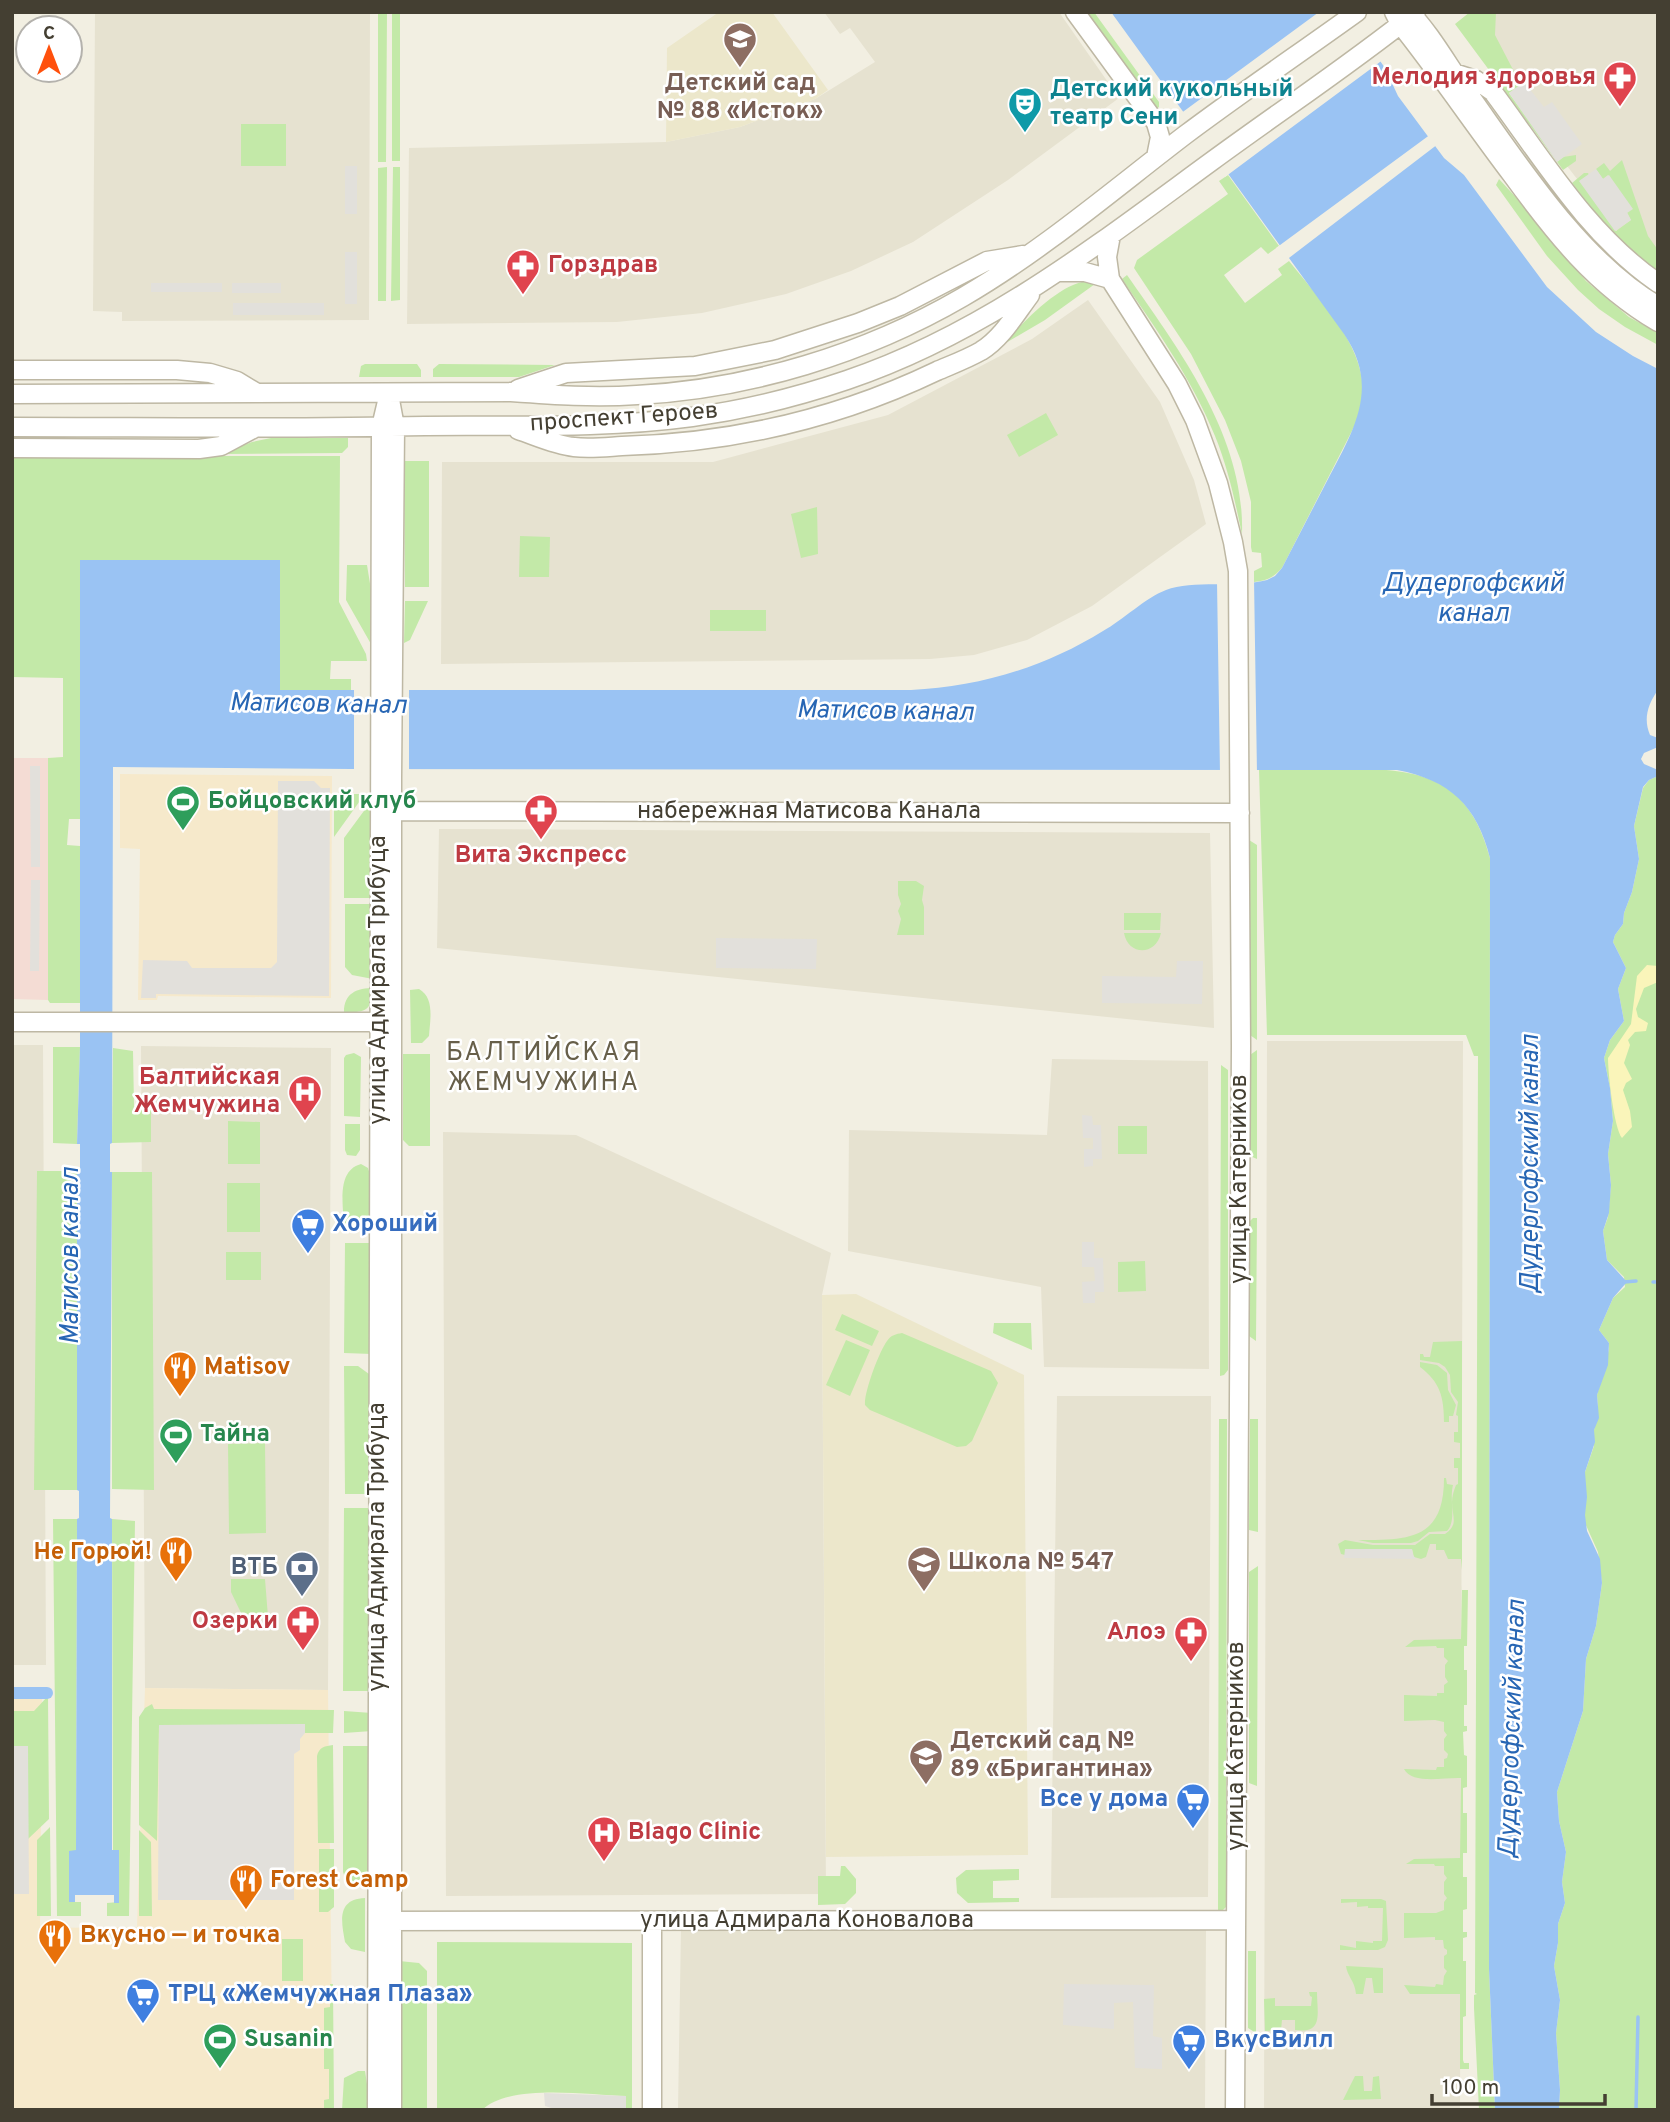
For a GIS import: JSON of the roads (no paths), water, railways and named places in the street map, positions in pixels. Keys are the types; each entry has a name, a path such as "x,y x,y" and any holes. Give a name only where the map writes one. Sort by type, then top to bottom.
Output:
{"street":[{"path":"1075,12 1156,123 1160,137 1156,157"},
{"path":"1156,157 1357,12"},
{"path":"1406,15 1454,73 1572,232 1606,268 1639,295 1658,306"},
{"path":"1406,15 1528,197 1568,248 1596,278 1631,306 1658,322"},
{"name":"проспект Героев","path":"12,428 508,426 638,422 692,417 791,397 848,380 906,357 979,322 1034,288 1384,37 1406,15"},
{"path":"1454,73 1476,80 1493,92 1592,226 1618,252 1658,283"},
{"path":"1156,123 1172,130 1190,132"},
{"name":"проспект Героев","path":"12,394 511,392 566,373 695,366 775,350 900,306 987,261 1030,254 1156,157"},
{"path":"1057,272 1085,272 1110,279 1107,257 1111,235"},
{"name":"улица Катерников","path":"1110,279 1177,384 1195,420 1222,496 1238,572 1241,1046 1235,2110"},
{"path":"508,426 575,448 694,442 799,421 884,394 981,351 1005,330 1034,288"},
{"path":"12,370 177,370 210,373 237,381 257,393"},
{"name":"улица Адмирала Трибуца","path":"389,393 385,1921 392,2110"},
{"path":"12,448 199,449 221,446 256,427"},
{"name":"набережная Матисова Канала","path":"386,811 1240,813"},
{"path":"12,1022 386,1022"},
{"name":"улица Адмирала Коновалова","path":"385,1921 1236,1920"},
{"name":"улица Адмирала Трибуца","path":"377,2110 385,1921"},
{"path":"652,1921 652,2110"}],"water":[{"name":"Дудергофский канал","path":"1111,12 1346,12 1385,68 1398,96 1444,158 1464,175 1547,287 1596,332 1658,369 1658,690 1649,706 1647,717 1650,735 1658,738 1658,747 1644,753 1641,759 1644,764 1658,770 1658,776 1643,787 1634,826 1639,859 1623,924 1613,942 1626,968 1618,989 1624,1021 1610,1040 1604,1058 1613,1121 1608,1154 1611,1185 1609,1213 1603,1231 1607,1260 1627,1282 1613,1298 1599,1330 1609,1343 1608,1365 1597,1395 1599,1418 1594,1430 1595,1442 1585,1472 1585,1515 1587,1531 1600,1559 1602,1583 1596,1626 1586,1659 1583,1711 1557,1792 1559,1821 1566,1852 1562,1882 1565,1903 1558,1924 1554,1966 1560,2000 1556,2033 1559,2110 1495,2110 1489,1969 1490,858 1477,824 1458,798 1432,781 1397,770 113,767 110,1518 112,1850 119,1850 119,1903 114,1903 114,1895 75,1895 75,1902 69,1902 69,1851 76,1850 79,1518 77,1171 80,1171 80,1144 77,1144 80,1047 80,560 280,560 280,690 936,688 986,680 1035,665 1081,644 1166,590 1189,585 1243,584 1275,576 1282,568 1354,427 1362,391 1361,373 1344,334"}],"waterway":[{"path":"1624,1282 1636,1281"},
{"path":"1653,1282 1658,1282"},
{"path":"12,1693 47,1693"},
{"path":"1636,2110 1638,2017"}],"place":[{"name":"Детский сад № 88 «Исток»","path":"740,69"},
{"name":"Мелодия здоровья","path":"1620,108"},
{"name":"Детский кукольный театр Сени","path":"1025,134"},
{"name":"Горздрав","path":"523,296"},
{"name":"Бойцовский клуб","path":"183,832"},
{"name":"Вита Экспресс","path":"541,841"},
{"name":"Балтийская Жемчужина","path":"305,1122"},
{"name":"Хороший","path":"308,1255"},
{"name":"Matisov","path":"180,1398"},
{"name":"Тайна","path":"176,1465"},
{"name":"Не Горюй!","path":"176,1583"},
{"name":"Школа № 547","path":"924,1593"},
{"name":"ВТБ","path":"302,1598"},
{"name":"Озерки","path":"303,1652"},
{"name":"Алоэ","path":"1191,1663"},
{"name":"Детский сад № 89 «Бригантина»","path":"926,1786"},
{"name":"Все у дома","path":"1193,1830"},
{"name":"Blago Clinic","path":"604,1863"},
{"name":"Forest Camp","path":"246,1911"},
{"name":"Вкусно — и точка","path":"55,1966"},
{"name":"ТРЦ «Жемчужная Плаза»","path":"143,2025"},
{"name":"Susanin","path":"220,2070"},
{"name":"ВкусВилл","path":"1189,2071"}],"district":[{"name":"БАЛТИЙСКАЯ ЖЕМЧУЖИНА","path":"544,1068"}],"water label":[{"name":"Матисов канал","path":"318,705"},
{"name":"Матисов канал","path":"885,712"},
{"name":"Матисов канал","path":"71,1256"}]}
